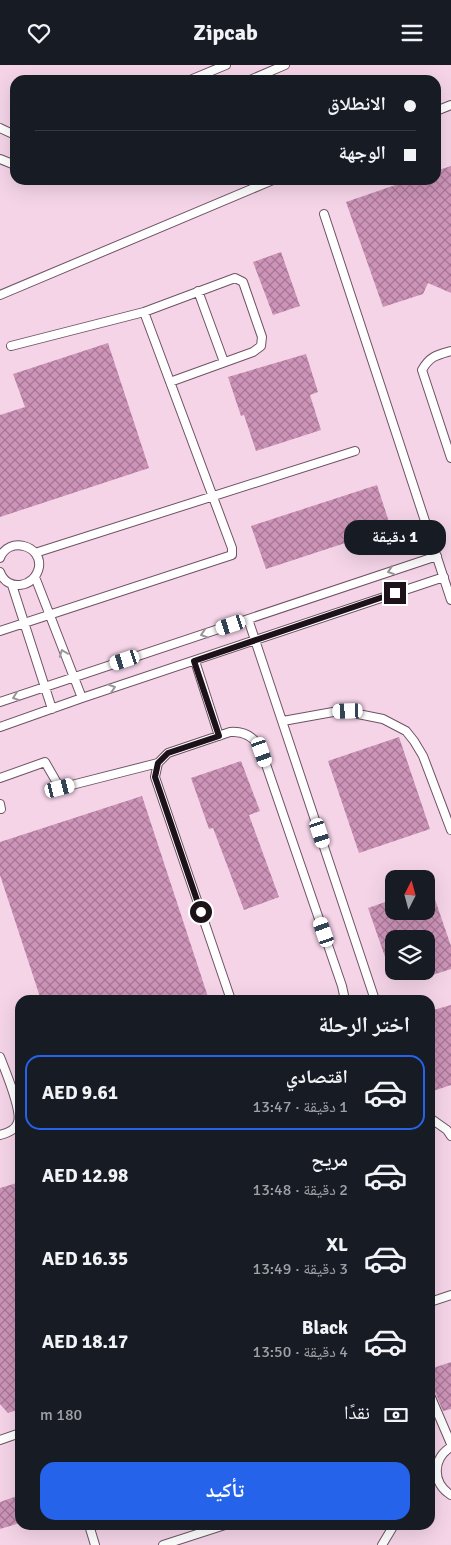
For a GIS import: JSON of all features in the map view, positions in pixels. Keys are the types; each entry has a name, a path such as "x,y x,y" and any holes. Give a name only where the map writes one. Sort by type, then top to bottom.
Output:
{"lane":[{"path":"202,75 226,65"},
{"path":"262,75 285,65"},
{"path":"0,295 261,185"},
{"path":"324,214 451,601"},
{"path":"11,346 144,312 235,278 242,282 262,337 261,346 253,352 170,382"},
{"path":"198,291 224,362"},
{"path":"0,631 232,555 232,548 144,312"},
{"path":"451,351 434,356 426,363 422,370 451,458"},
{"path":"35,553 355,451"},
{"path":"0,559 2,553 12,546 25,546 35,553 39,565 35,577 25,585 12,585"},
{"path":"0,702 437,556"},
{"path":"0,572 2,577 12,585 52,709"},
{"path":"35,577 82,698"},
{"path":"0,727 444,577"},
{"path":"248,619 373,995"},
{"path":"194,661 219,736"},
{"path":"283,721 348,711 382,719 406,731 423,756 451,831"},
{"path":"0,778 45,762 60,788 158,763 168,753 230,732 242,733 253,738 260,747 344,995"},
{"path":"158,763 155,777 229,995"},
{"path":"0,804 2,809 0,809"},
{"path":"0,1057 15,1099"},
{"path":"435,1122 447,1129 451,1135"},
{"path":"0,1135 15,1127"},
{"path":"435,1301 451,1295"},
{"path":"435,1407 451,1445 440,1457 435,1470"},
{"path":"0,1440 15,1435"},
{"path":"435,1477 443,1489 451,1495"},
{"path":"90,1530 95,1545"},
{"path":"163,1545 210,1530"},
{"path":"382,1545 391,1530"}],"building":[{"path":"451,166 451,293 428,283 423,294 383,307 346,202 395,185 441,185 441,169"},
{"path":"281,252 300,306 273,315 253,262"},
{"path":"108,343 149,468 0,517 0,415 25,407 13,374"},
{"path":"306,354 318,392 310,395 321,430 256,451 244,415 241,416 228,377"},
{"path":"377,485 391,528 266,569 251,526"},
{"path":"399,737 430,829 359,853 328,761"},
{"path":"241,761 260,811 249,815 279,897 244,910 213,828 209,829 191,778"},
{"path":"142,796 207,995 39,995 0,875 0,842"},
{"path":"435,899 451,946 451,969 435,974 435,930 385,930 385,957 368,908 385,902 385,920 435,920"},
{"path":"451,1005 451,1085 435,1090 435,1010"},
{"path":"15,1184 15,1411 8,1413 0,1404 0,1188"},
{"path":"451,1362 451,1409 443,1411 435,1392 435,1367"},
{"path":"15,1497 15,1524 0,1529 0,1502"}],"route":[{"path":"201,912 155,777 158,763 168,753 219,736 194,661 395,593"}]}
